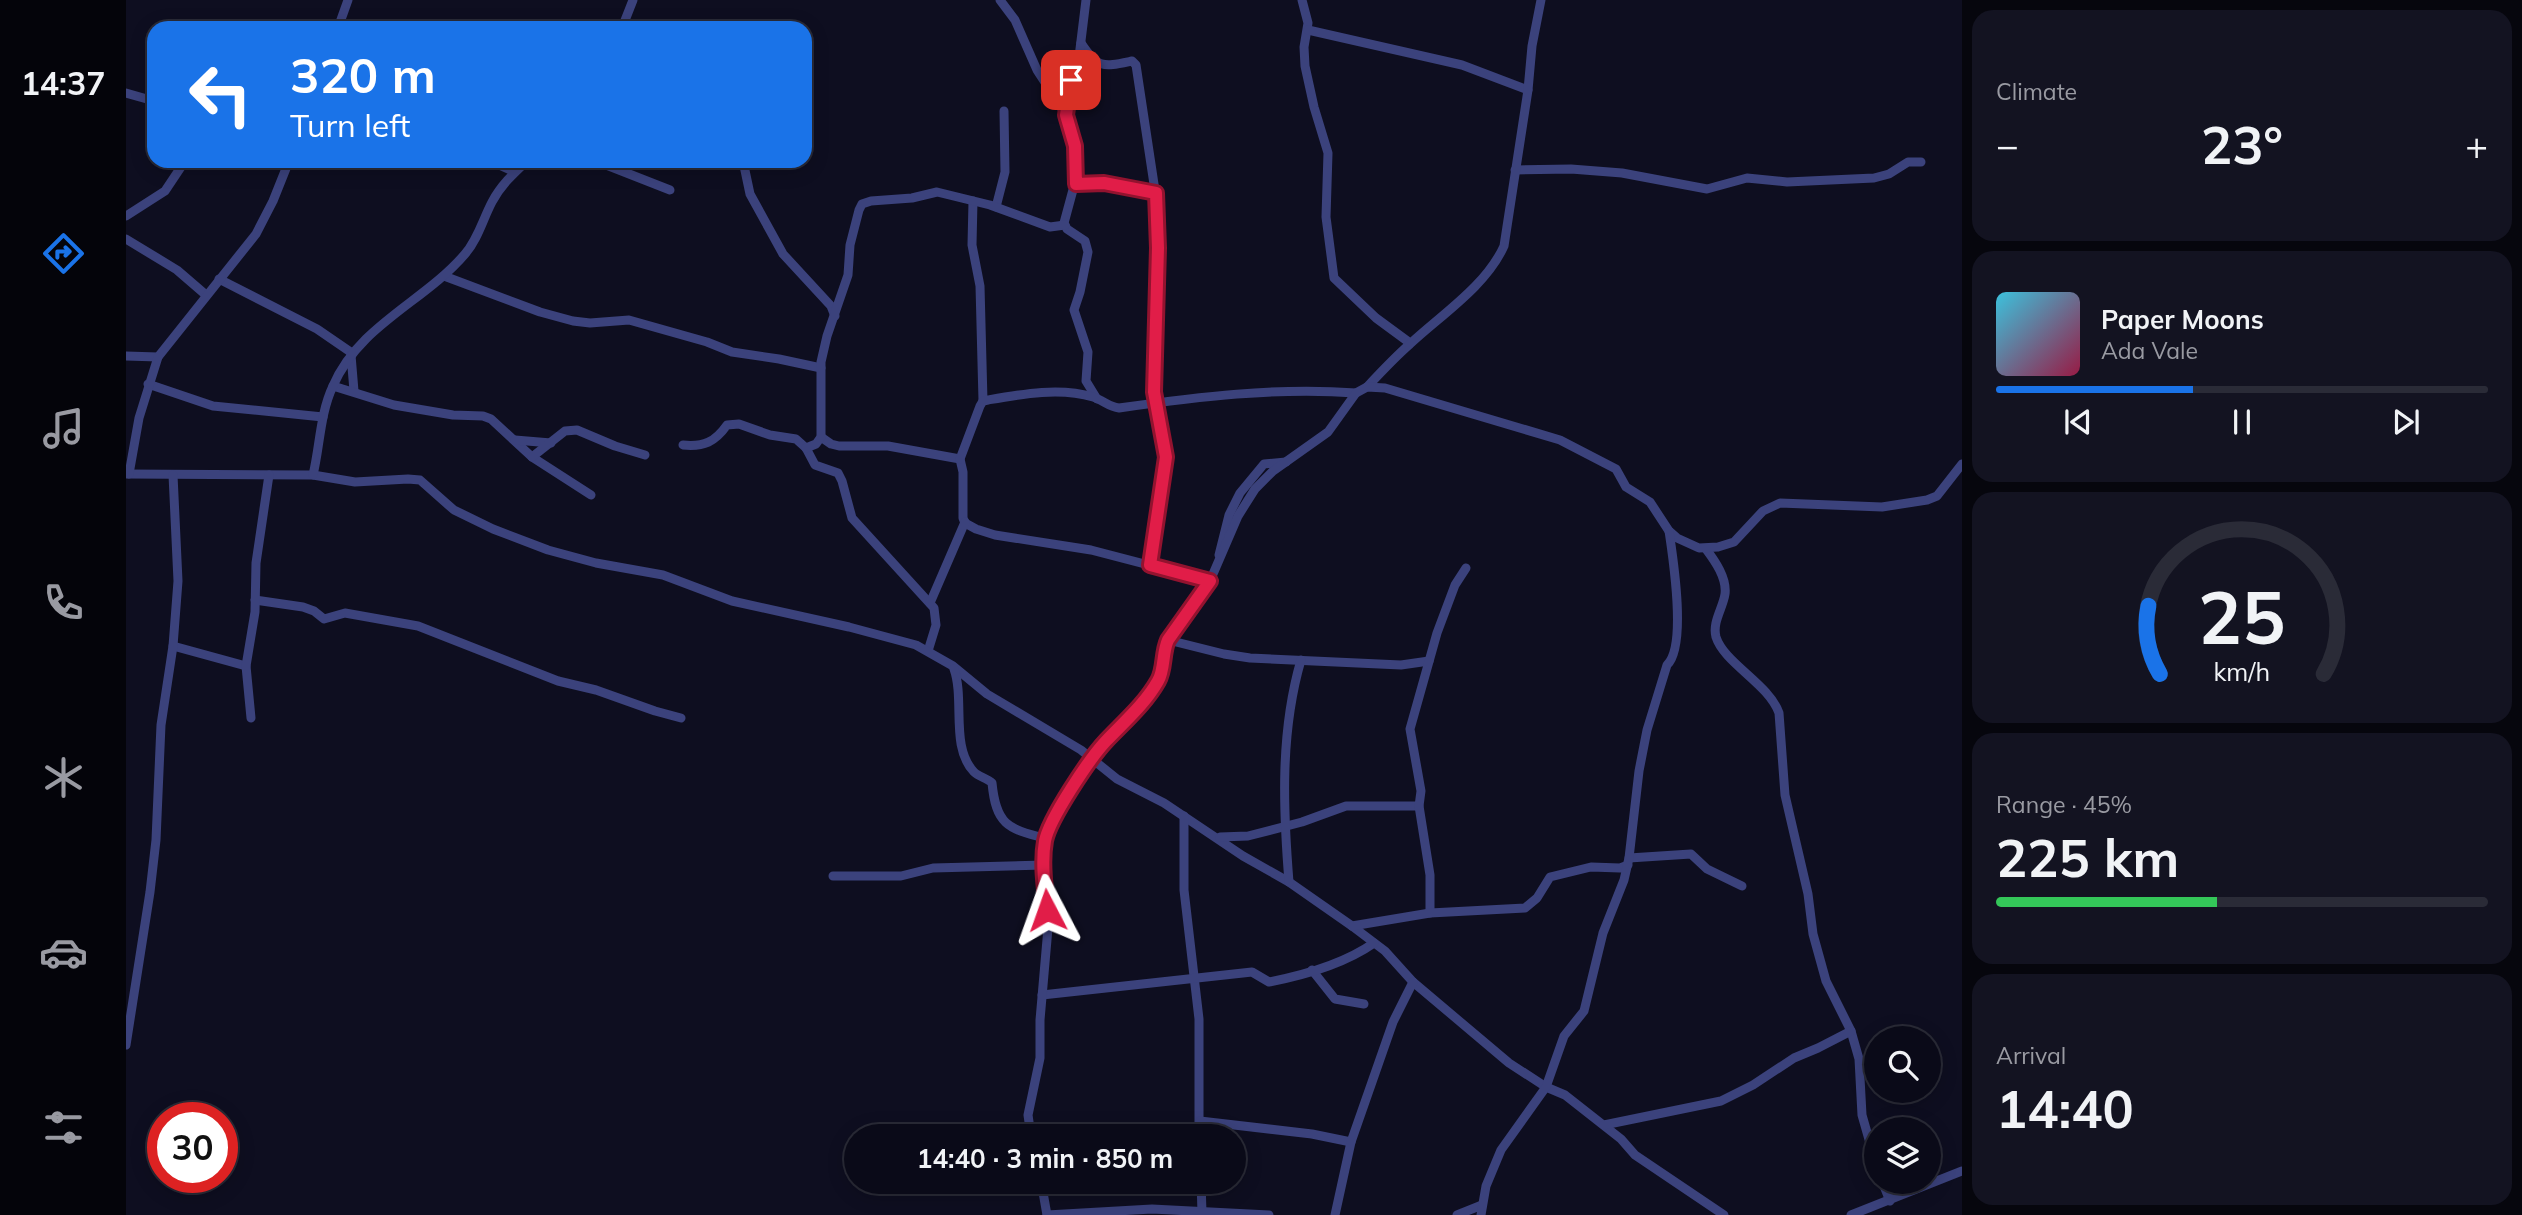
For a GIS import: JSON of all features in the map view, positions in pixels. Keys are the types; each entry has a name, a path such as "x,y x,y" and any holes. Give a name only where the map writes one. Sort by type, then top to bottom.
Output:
{"street":[{"path":"340,21 348,0"},
{"path":"625,21 633,0"},
{"path":"1000,0 1015,20 1037,70 1066,115 1075,146 1076,184 1065,225"},
{"path":"1066,115 1068,92 1079,57 1086,0"},
{"path":"1302,0 1307,14 1308,30 1304,47 1305,66 1328,153 1326,217 1334,278 1376,318 1410,343"},
{"path":"1029,1124 1028,1115 1040,1058 1040,1020 1048,928 1045,838 1052,822 1092,758 1157,683 1168,640 1210,581 1249,497 1268,476 1328,432 1356,393 1367,387 1410,343 1449,312 1501,252 1510,220 1532,46 1541,0"},
{"path":"1308,30 1462,65 1528,90"},
{"path":"1081,43 1100,65 1117,65 1132,61 1136,65 1156,193 1156,403 1166,457 1150,565"},
{"path":"126,93 147,99"},
{"path":"996,207 1005,172 1004,111"},
{"path":"1515,170 1571,169 1622,173 1707,189 1747,178 1787,182 1874,178 1889,174 1913,161 1921,162"},
{"path":"126,216 165,191 180,168"},
{"path":"286,168 256,234 158,356 139,418 128,474 313,475 355,482 408,479 420,481 454,510 493,529 548,550 596,563 663,575 732,601 916,645 953,666 987,694 1092,758 1117,779 1184,816 1243,856 1289,882 1352,926 1508,1063 1545,1087 1565,1095 1604,1125 1634,1154 1724,1215"},
{"path":"506,168 515,172"},
{"path":"313,475 323,417 333,386 352,354 386,320 444,276 472,246 502,185 519,168"},
{"path":"614,168 670,190"},
{"path":"744,168 750,194 783,254 831,306 835,316"},
{"path":"1076,184 1104,183 1156,193"},
{"path":"806,448 817,444 821,436 821,368 827,336 848,275 850,245 859,210 862,204 871,201 912,198 937,191 996,207 1050,227 1065,225 1083,238 1088,252 1080,292 1073,310 1088,352 1086,381 1097,399"},
{"path":"930,603 965,522 960,459 983,401 981,296 972,245 973,201"},
{"path":"126,239 177,270 206,295"},
{"path":"444,276 573,321 590,323 629,320 714,344 732,352 821,368"},
{"path":"219,279 317,329 352,354"},
{"path":"352,354 354,391"},
{"path":"126,356 158,356"},
{"path":"149,384 213,406 323,417"},
{"path":"333,386 378,401 429,412 483,416 497,423 532,457 591,495"},
{"path":"1367,387 1375,386 1416,397 1560,440 1616,469 1626,487 1650,502 1669,531 1693,547 1706,549 1734,542 1763,511 1780,503 1882,508 1927,500 1937,496 1945,488 1962,464"},
{"path":"983,401 1044,392 1097,399 1115,408 1241,394 1325,391 1356,393"},
{"path":"683,445 706,445 727,425 734,423 770,435 796,439 806,448 815,465 838,473 852,518 930,603 936,615 936,625 928,651"},
{"path":"532,457 565,431 577,430 645,455"},
{"path":"821,436 831,444 839,446 888,446 960,459"},
{"path":"515,440 551,443"},
{"path":"126,1045 150,892 156,840 161,724 173,646 178,581 173,475"},
{"path":"251,718 246,666 269,475"},
{"path":"965,522 976,529 1009,538 1091,550 1210,581"},
{"path":"1482,1215 1486,1186 1501,1150 1545,1087 1564,1036 1584,1011 1603,933 1624,880 1647,730 1667,666 1673,659 1675,645 1678,608 1669,531"},
{"path":"1706,549 1725,586 1715,629 1717,640 1726,653 1753,677 1776,705 1779,713 1785,795 1808,894 1813,934 1826,982 1851,1031 1861,1073 1864,1122"},
{"path":"1430,913 1430,874 1410,729 1455,584 1466,568"},
{"path":"255,600 310,609 324,619 345,613 418,626 558,681 596,690 681,718"},
{"path":"1168,640 1231,655 1401,666 1429,661"},
{"path":"173,646 246,666"},
{"path":"1289,882 1284,772 1287,724 1301,660"},
{"path":"953,666 960,690 960,734 965,757 974,772 992,783 994,804 1004,820 1023,833 1045,838"},
{"path":"1217,837 1237,838 1286,827 1346,806 1419,806"},
{"path":"1184,816 1184,890 1199,1019 1200,1124"},
{"path":"1352,926 1430,913 1527,907 1553,876 1591,867 1620,868 1628,861 1691,854 1707,869 1742,886"},
{"path":"833,876 901,876 942,867 1044,865"},
{"path":"1042,995 1252,972 1269,982 1352,957 1374,943"},
{"path":"1312,970 1335,999 1364,1004"},
{"path":"1335,1215 1351,1142 1393,1022 1413,982"},
{"path":"1604,1125 1721,1101 1754,1085 1794,1058 1851,1031"},
{"path":"1200,1121 1312,1134 1351,1142"},
{"path":"1851,1215 1962,1171"},
{"path":"1043,1194 1047,1215 1118,1210 1269,1215"},
{"path":"1201,1194 1202,1213"},
{"path":"1887,1194 1890,1201"},
{"path":"1457,1215 1482,1205"}],"route":[{"path":"1047,910 1045,838 1052,822 1098,750 1137,709 1157,683 1168,640 1210,581 1150,565 1166,457 1154,392 1158,293 1156,193 1104,183 1076,184 1075,146 1072,128 1066,115 1071,80"}]}
